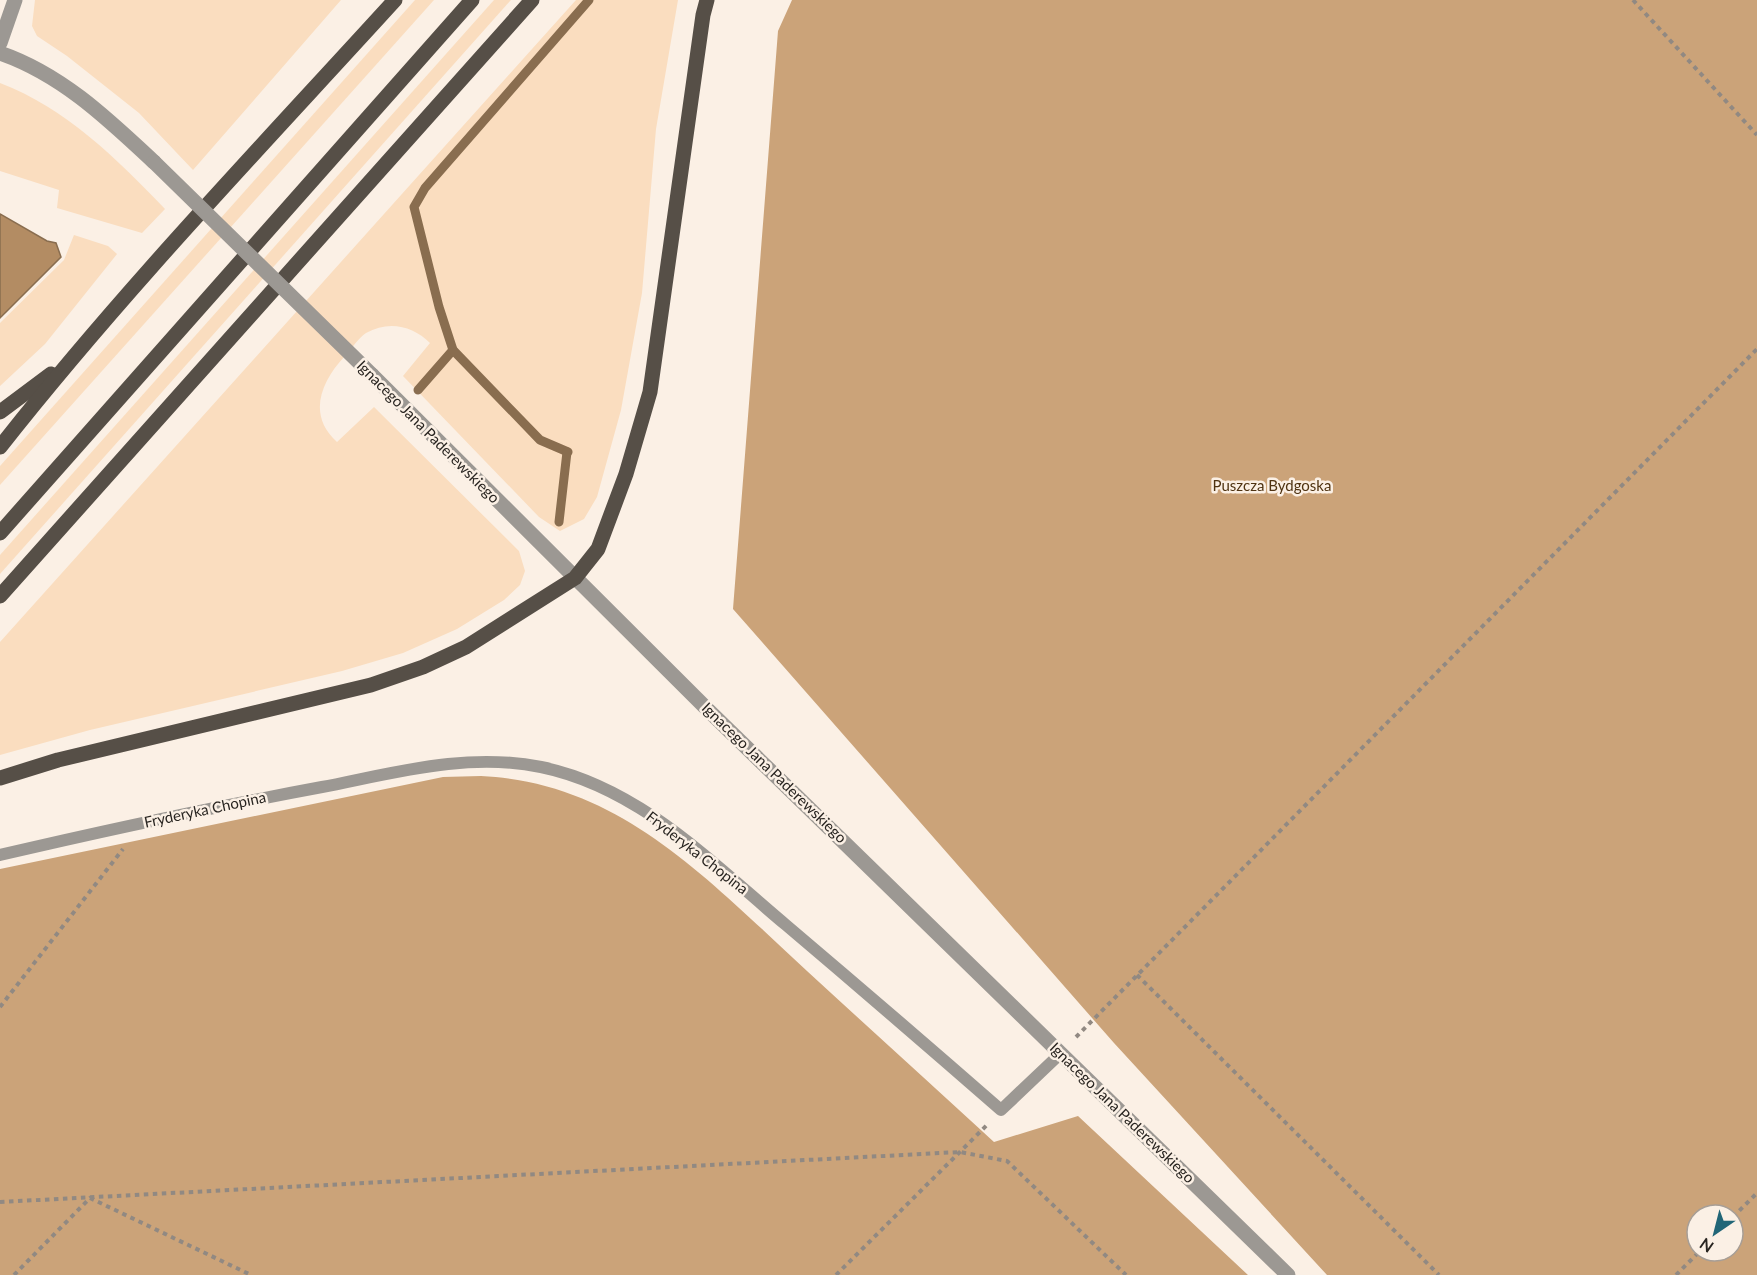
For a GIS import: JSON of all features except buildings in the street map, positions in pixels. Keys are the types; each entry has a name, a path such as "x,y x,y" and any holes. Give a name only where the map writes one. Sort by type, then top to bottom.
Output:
{"main road":[{"path":"0,447 68,361 147,270 395,0"},
{"path":"0,533 472,0"},
{"path":"0,596 532,0"},
{"path":"0,778 58,760 371,685 423,668 466,647 575,578 598,549 626,474 650,392 703,15 708,0"},
{"path":"0,412 68,361"}],"street":[{"path":"0,43 15,0"},
{"name":"Ignacego Jana Paderewskiego","path":"0,53 33,66 84,100 154,162 575,578 1288,1275"}],"lane":[{"name":"Fryderyka Chopina","path":"0,855 143,823 453,762 519,764 586,780 618,794 667,825 1001,1110"},
{"path":"1001,1110 1060,1054"}],"path":[{"path":"1634,1 1757,135"},
{"path":"1084,1030 1757,349"},
{"path":"0,1007 143,823"},
{"path":"1137,975 1438,1275"},
{"path":"836,1275 1001,1110"},
{"path":"0,1202 960,1152 1007,1161 1126,1275"},
{"path":"1745,1205 1757,1193"},
{"path":"14,1275 90,1198"},
{"path":"90,1198 251,1275"},
{"path":"1676,1275 1688,1263"}],"shaded area":[{"path":"35,0 341,0 193,170 139,113 67,56 37,36 32,26"},
{"path":"415,0 434,0 0,485 0,466"},
{"path":"494,0 511,0 0,574 0,555"},
{"path":"576,0 678,0 656,129 642,293 621,410 597,497 584,519 560,531 539,517 403,376 430,343 408,329 392,326 375,329 357,341 329,377 321,399 320,410 322,421 328,432 337,442 374,407 519,551 525,571 520,585 504,600 457,629 403,653 342,671 90,730 0,755 0,642"},
{"path":"0,83 47,106 69,121 109,154 165,209 142,233 57,208 59,190 0,171"},
{"path":"0,214 47,241 56,243 61,257 0,318"},
{"path":"74,235 108,246 117,254 45,344 0,386 0,323 64,260"}],"green space":[{"name":"Puszcza Bydgoska","path":"792,0 1757,0 1757,1275 1327,1275 1114,1043 733,609 778,31"},
{"path":"481,776 531,782 577,796 620,817 660,842 735,904 994,1142 1078,1116 1248,1275 0,1275 0,869 443,777"}],"waterway":[{"path":"568,452 540,440 453,350 439,307 414,207 425,188 589,0"},
{"path":"418,390 453,350"},
{"path":"559,522 567,452"}]}
